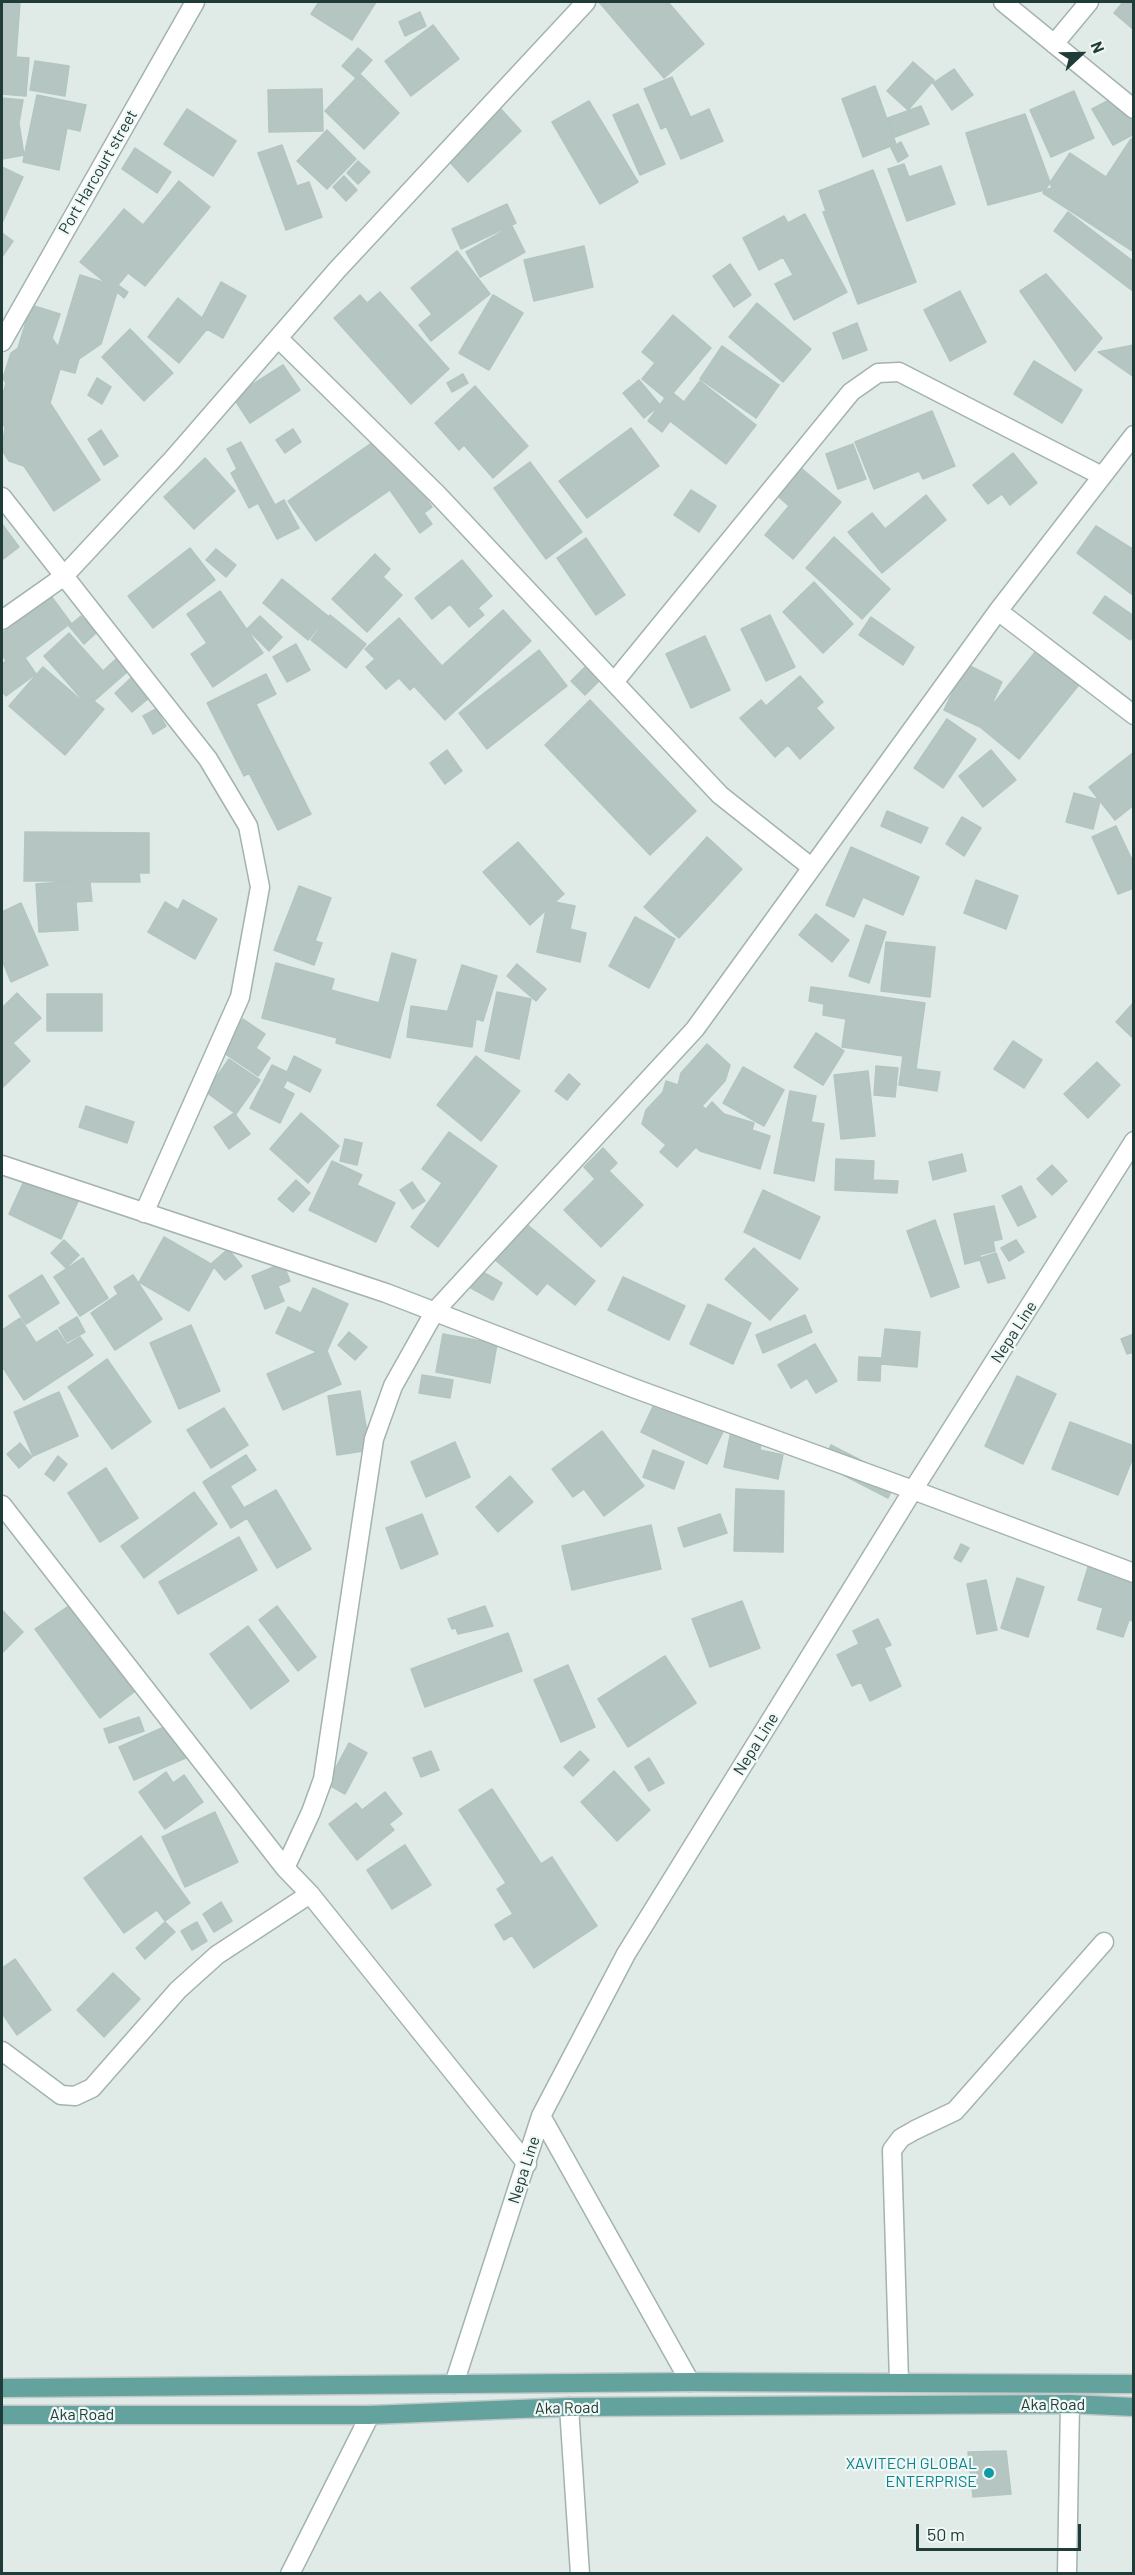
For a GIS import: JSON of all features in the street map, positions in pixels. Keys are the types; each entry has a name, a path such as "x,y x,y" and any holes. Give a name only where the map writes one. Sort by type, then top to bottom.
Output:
{"main road":[{"name":"Aka Road","path":"2,2388 899,2381 991,2385 1134,2384"},
{"name":"Aka Road","path":"2,2415 370,2415 569,2407 1070,2404 1134,2407"}],"street":[{"name":"Port Harcourt street","path":"2,342 195,2"},
{"path":"2,620 63,577 173,459 337,270 586,2"},
{"path":"1003,2 1134,109"},
{"path":"1054,44 1089,2"},
{"path":"278,338 437,494 720,795 811,867"},
{"path":"614,682 851,392 878,373 899,372 1102,476"},
{"path":"285,1868 311,1812 323,1779 374,1439 393,1386 435,1311 695,1029 999,611 1134,435"},
{"path":"2,498 208,759 248,826 260,887 240,997 144,1213"},
{"path":"999,611 1134,715"},
{"name":"Nepa Line","path":"454,2384 541,2116 626,1954 913,1490 1134,1141"},
{"path":"2,1165 60,1182 144,1213 386,1293 636,1389 1134,1574"},
{"path":"2,1505 285,1868 310,1894 527,2164"},
{"path":"2,2051 61,2095 75,2096 92,2088 178,1989 217,1955 310,1894"},
{"path":"899,2381 892,2150 902,2138 915,2130 955,2112 1104,1942"},
{"path":"541,2116 690,2382"},
{"path":"1067,2574 1070,2404"},
{"path":"569,2407 580,2574"},
{"path":"290,2574 370,2415"}],"building":[{"path":"2,2 20,2 16,57 29,58 26,96 2,94"},
{"path":"319,2 376,2 352,40 311,14"},
{"path":"599,2 668,2 704,44 664,78"},
{"path":"1123,2 1134,2 1134,30 1114,13"},
{"path":"420,12 426,26 405,36 399,22"},
{"path":"433,25 459,59 411,96 385,61"},
{"path":"358,48 372,60 356,78 342,66"},
{"path":"35,61 69,66 65,96 30,90"},
{"path":"913,62 934,80 908,110 887,91"},
{"path":"954,69 973,95 952,110 933,83"},
{"path":"360,74 399,113 364,149 325,111"},
{"path":"672,77 690,116 661,129 644,89"},
{"path":"875,86 896,144 863,157 842,99"},
{"path":"322,89 323,131 269,132 268,90"},
{"path":"1074,91 1094,138 1051,157 1030,110"},
{"path":"37,95 86,105 80,131 67,128 59,170 23,162"},
{"path":"1117,96 1134,125 1134,134 1113,145 1092,109"},
{"path":"2,98 23,100 19,123 24,155 2,159 2,123 7,123 2,122"},
{"path":"589,101 638,182 600,204 552,122"},
{"path":"638,104 665,164 640,175 613,115"},
{"path":"921,106 929,124 895,137 888,118"},
{"path":"499,107 521,131 468,182 446,158"},
{"path":"187,109 236,141 213,176 164,144"},
{"path":"709,109 723,141 681,159 667,128"},
{"path":"1025,114 1052,188 988,205 966,133"},
{"path":"327,130 356,159 327,189 297,161"},
{"path":"1131,139 1134,140 1134,252 1043,193 1070,153 1106,177"},
{"path":"901,142 908,156 898,162 891,148"},
{"path":"282,145 297,186 309,182 322,217 286,230 258,153"},
{"path":"135,148 171,172 157,193 122,169"},
{"path":"358,161 370,172 358,184 347,173"},
{"path":"904,164 909,177 941,166 955,204 907,221 888,169"},
{"path":"2,167 23,177 2,223"},
{"path":"873,170 916,282 858,304 823,212 826,211 819,191"},
{"path":"344,176 357,190 346,201 333,187"},
{"path":"179,181 210,207 145,286 128,273 118,285 128,292 124,298 117,292 101,344 79,359 75,373 60,369 50,403 100,480 54,511 24,466 9,461 2,450 5,427 2,422 2,398 6,383 3,378 11,353 18,348 31,305 60,314 52,338 58,347 80,275 106,283 80,262 124,209 143,225"},
{"path":"507,204 516,223 461,249 452,229"},
{"path":"1068,212 1134,262 1134,292 1054,231"},
{"path":"805,214 847,292 794,320 775,284 793,275 783,257 759,270 743,238 784,216 788,223"},
{"path":"512,226 525,252 480,277 466,252"},
{"path":"2,233 13,241 2,257"},
{"path":"584,246 593,287 534,301 524,260"},
{"path":"457,251 490,294 431,341 419,325 432,314 411,288"},
{"path":"730,264 751,295 734,307 713,276"},
{"path":"1046,274 1102,338 1075,371 1020,291"},
{"path":"221,282 246,296 223,338 207,329 179,363 148,337 178,298 202,318"},
{"path":"960,291 986,342 950,361 924,310"},
{"path":"380,292 449,369 411,404 334,318 360,295 367,303"},
{"path":"493,295 523,313 489,370 459,353"},
{"path":"757,303 811,349 783,382 729,337"},
{"path":"673,315 711,348 673,393 684,402 700,381 756,425 726,464 670,421 662,432 648,421 665,398 642,379 655,363 642,352"},
{"path":"857,323 867,350 843,359 833,333"},
{"path":"130,329 173,373 144,401 102,357"},
{"path":"1134,345 1134,377 1098,352"},
{"path":"722,346 779,385 756,418 700,379"},
{"path":"1034,361 1082,390 1062,423 1014,394"},
{"path":"283,365 300,390 250,423 233,397"},
{"path":"463,374 468,383 452,392 447,383"},
{"path":"97,378 111,387 102,404 88,395"},
{"path":"639,380 660,405 644,418 623,393"},
{"path":"475,386 528,446 493,478 464,445 459,450 435,423"},
{"path":"932,411 955,466 923,479 919,471 874,489 855,442"},
{"path":"631,428 659,466 587,518 559,481"},
{"path":"293,429 301,442 285,453 276,440"},
{"path":"101,430 118,456 104,465 88,439"},
{"path":"383,435 432,507 424,513 432,524 420,533 390,490 316,541 288,501"},
{"path":"241,442 275,505 284,500 299,528 277,539 258,503 249,508 231,473 237,469 227,449"},
{"path":"853,444 866,479 838,489 826,454"},
{"path":"1013,453 1037,483 1010,505 1002,494 988,504 973,485"},
{"path":"205,458 235,491 194,529 164,497"},
{"path":"530,462 582,532 546,559 494,488"},
{"path":"794,462 841,502 793,559 765,535 789,506 771,490"},
{"path":"691,490 716,506 699,532 674,515"},
{"path":"926,495 946,520 882,573 848,532 872,513 885,529"},
{"path":"2,524 19,547 2,560"},
{"path":"1096,526 1134,550 1134,596 1077,553"},
{"path":"834,537 890,589 862,619 806,568"},
{"path":"586,538 625,595 596,615 557,558"},
{"path":"190,548 215,580 153,628 128,596"},
{"path":"216,549 236,565 226,577 206,560"},
{"path":"375,554 390,569 383,577 402,595 367,632 332,599"},
{"path":"462,560 492,596 478,608 484,615 469,627 450,604 432,619 415,598"},
{"path":"282,579 328,616 308,640 263,603"},
{"path":"814,582 853,624 823,653 783,612"},
{"path":"220,591 263,653 213,687 191,654 207,643 187,614"},
{"path":"51,596 71,623 25,658 36,674 6,696 2,691 2,664 6,661 2,654 2,633"},
{"path":"1105,596 1134,616 1134,635 1130,640 1093,613"},
{"path":"503,610 531,641 445,720 414,686 410,690 399,678 386,689 366,667 375,659 365,649 399,618 442,666"},
{"path":"330,615 366,644 346,668 311,640"},
{"path":"770,615 795,667 766,681 741,629"},
{"path":"81,616 96,633 84,644 69,626"},
{"path":"260,616 282,637 269,651 247,629"},
{"path":"871,617 914,647 903,665 859,635"},
{"path":"69,633 103,671 116,659 127,672 94,701 104,709 65,755 9,706 43,667 88,706 44,656"},
{"path":"705,636 730,690 691,708 666,654"},
{"path":"296,644 310,670 287,682 273,657"},
{"path":"1040,646 1082,681 1019,759 980,727 944,710 966,664 1002,682 990,708"},
{"path":"539,650 567,686 487,749 459,713"},
{"path":"587,665 601,679 585,695 571,681"},
{"path":"266,674 276,694 256,704 311,814 278,830 249,773 244,776 207,703"},
{"path":"800,676 823,702 816,708 834,728 800,759 788,745 775,757 740,718 761,700 766,706"},
{"path":"131,678 149,698 132,712 115,693"},
{"path":"590,700 696,811 650,855 545,745"},
{"path":"156,709 166,726 153,734 143,716"},
{"path":"947,719 976,739 943,788 914,768"},
{"path":"447,750 462,771 445,784 430,763"},
{"path":"991,750 1016,780 983,807 959,776"},
{"path":"1134,752 1134,805 1115,820 1100,801 1093,829 1066,822 1074,793 1099,800 1089,787"},
{"path":"887,811 928,828 921,843 881,826"},
{"path":"962,817 981,828 964,856 946,844"},
{"path":"1116,826 1134,864 1134,888 1118,894 1092,837"},
{"path":"25,832 149,833 149,873 139,873 140,882 90,882 92,901 76,902 78,930 39,932 36,884 77,881 24,881"},
{"path":"707,837 742,869 679,938 644,907"},
{"path":"518,842 564,894 555,902 575,906 570,929 586,933 580,962 537,952 546,910 530,925 483,872"},
{"path":"851,847 919,877 903,915 863,897 854,917 826,905"},
{"path":"976,880 1018,896 1006,929 964,913"},
{"path":"299,886 331,898 315,941 322,943 314,965 274,950"},
{"path":"183,900 217,919 195,959 148,932 165,902 178,910"},
{"path":"21,903 48,965 11,982 2,960 2,912"},
{"path":"816,914 849,940 832,962 799,935"},
{"path":"635,917 675,939 649,988 609,966"},
{"path":"866,925 886,932 869,983 849,976"},
{"path":"886,942 935,947 930,997 881,991"},
{"path":"392,953 416,960 390,1058 336,1043 337,1038 262,1018 276,963 334,979 331,990 379,1003"},
{"path":"517,964 546,989 536,1001 507,976"},
{"path":"462,965 497,976 483,1021 476,1019 472,1047 407,1037 411,1006 459,1013 448,1010"},
{"path":"811,987 925,1003 916,1069 940,1072 937,1091 899,1085 903,1056 842,1047 846,1019 823,1015 824,1004 809,1001"},
{"path":"497,992 531,999 519,1059 485,1051"},
{"path":"17,993 41,1018 13,1043 30,1061 2,1088 2,1008"},
{"path":"47,994 102,994 102,1031 47,1031"},
{"path":"1134,1002 1134,1039 1116,1022"},
{"path":"243,1019 265,1034 256,1048 270,1058 258,1076 221,1051"},
{"path":"816,1033 844,1051 823,1085 794,1067"},
{"path":"1013,1041 1042,1060 1024,1088 994,1069"},
{"path":"707,1044 730,1065 725,1081 702,1106 706,1109 712,1102 724,1114 754,1123 752,1130 770,1136 760,1169 700,1151 696,1147 677,1167 660,1152 666,1145 642,1124 646,1110 663,1092 666,1081 678,1085 681,1073"},
{"path":"294,1056 321,1070 310,1092 287,1080 283,1088 294,1094 280,1123 250,1108 272,1065 287,1072"},
{"path":"476,1056 520,1091 481,1141 437,1105"},
{"path":"229,1059 260,1080 236,1114 206,1092"},
{"path":"1097,1062 1120,1085 1088,1118 1064,1094"},
{"path":"876,1066 898,1068 895,1097 874,1095"},
{"path":"743,1067 784,1090 764,1126 723,1103"},
{"path":"868,1071 875,1136 841,1139 834,1075"},
{"path":"569,1074 580,1084 567,1100 555,1091"},
{"path":"790,1091 816,1096 811,1122 824,1124 814,1181 774,1173"},
{"path":"86,1106 134,1122 127,1143 79,1127"},
{"path":"234,1113 250,1134 229,1149 214,1127"},
{"path":"301,1113 339,1146 308,1183 270,1149"},
{"path":"449,1132 497,1166 438,1247 411,1227 442,1183 422,1169"},
{"path":"345,1139 362,1143 357,1165 340,1161"},
{"path":"603,1148 617,1163 609,1171 643,1205 601,1247 564,1210 595,1179 584,1167"},
{"path":"962,1154 966,1171 933,1180 929,1162"},
{"path":"836,1159 874,1161 873,1180 898,1181 897,1193 835,1190"},
{"path":"332,1161 362,1175 357,1185 395,1203 376,1242 309,1210"},
{"path":"1052,1165 1067,1181 1052,1195 1037,1179"},
{"path":"28,1172 80,1197 61,1239 9,1214"},
{"path":"296,1180 310,1193 293,1212 278,1199"},
{"path":"412,1182 425,1201 413,1209 400,1190"},
{"path":"1021,1186 1036,1217 1018,1226 1002,1196"},
{"path":"763,1190 820,1217 800,1259 744,1232"},
{"path":"994,1206 1002,1239 993,1241 995,1251 980,1255 980,1258 996,1253 1005,1278 988,1283 980,1260 965,1264 954,1214"},
{"path":"935,1220 959,1287 931,1297 907,1231"},
{"path":"524,1222 595,1281 575,1305 547,1283 537,1295 494,1259"},
{"path":"164,1237 211,1264 228,1249 242,1266 225,1280 214,1267 189,1311 139,1282"},
{"path":"64,1240 79,1255 66,1268 51,1253"},
{"path":"1016,1240 1024,1252 1009,1261 1001,1248"},
{"path":"754,1248 798,1289 770,1320 725,1279"},
{"path":"83,1258 108,1298 80,1316 54,1277"},
{"path":"283,1263 290,1281 278,1286 284,1301 265,1309 252,1276"},
{"path":"481,1271 502,1283 493,1300 471,1288"},
{"path":"42,1275 59,1303 26,1324 9,1296"},
{"path":"133,1275 162,1319 115,1350 91,1313 118,1294 114,1287"},
{"path":"623,1277 685,1306 669,1340 608,1310"},
{"path":"313,1288 348,1304 327,1351 341,1384 283,1410 267,1374 317,1352 276,1333 288,1307 301,1313"},
{"path":"708,1304 751,1323 733,1364 690,1344"},
{"path":"805,1315 812,1332 763,1353 756,1335"},
{"path":"77,1317 85,1332 67,1342 59,1328"},
{"path":"20,1318 36,1343 57,1330 67,1345 80,1337 93,1355 24,1400 2,1366 2,1330"},
{"path":"191,1325 220,1391 179,1409 150,1343"},
{"path":"885,1329 920,1332 917,1367 881,1364"},
{"path":"349,1332 367,1347 355,1360 338,1345"},
{"path":"443,1334 497,1344 490,1383 436,1372"},
{"path":"1134,1334 1134,1352 1127,1354 1121,1339"},
{"path":"815,1344 837,1381 816,1393 807,1378 791,1388 778,1365"},
{"path":"859,1357 881,1358 880,1381 858,1380"},
{"path":"107,1359 151,1422 112,1449 68,1387"},
{"path":"422,1375 453,1380 450,1398 419,1393"},
{"path":"1017,1376 1056,1394 1023,1464 985,1446"},
{"path":"360,1391 370,1450 337,1455 328,1396"},
{"path":"59,1392 78,1436 33,1456 14,1412"},
{"path":"659,1394 726,1426 707,1464 641,1432"},
{"path":"224,1408 248,1445 211,1468 187,1430"},
{"path":"1070,1422 1134,1446 1134,1455 1118,1495 1052,1469"},
{"path":"602,1431 644,1486 604,1516 584,1489 573,1497 552,1469"},
{"path":"731,1431 762,1437 760,1450 783,1455 778,1479 724,1467"},
{"path":"455,1442 470,1477 426,1497 411,1462"},
{"path":"20,1443 32,1457 19,1468 7,1454"},
{"path":"831,1445 897,1479 888,1498 822,1464"},
{"path":"653,1450 684,1462 674,1489 643,1477"},
{"path":"246,1455 256,1470 230,1486 244,1508 276,1490 311,1549 277,1568 247,1518 231,1528 203,1482"},
{"path":"58,1456 67,1464 54,1481 45,1474"},
{"path":"106,1468 138,1518 100,1542 68,1493"},
{"path":"510,1476 533,1502 498,1532 476,1507"},
{"path":"736,1489 784,1491 783,1552 734,1551"},
{"path":"194,1492 217,1524 144,1578 121,1546"},
{"path":"422,1514 438,1554 401,1569 386,1528"},
{"path":"720,1514 727,1533 684,1547 678,1528"},
{"path":"651,1525 661,1569 572,1590 562,1546"},
{"path":"239,1537 257,1570 178,1614 159,1582"},
{"path":"961,1544 969,1548 961,1562 954,1558"},
{"path":"1092,1554 1134,1566 1134,1621 1129,1620 1123,1637 1097,1629 1103,1608 1078,1600"},
{"path":"1017,1578 1044,1587 1028,1637 1001,1628"},
{"path":"986,1580 997,1630 977,1634 967,1584"},
{"path":"742,1601 760,1648 710,1667 692,1619"},
{"path":"70,1605 134,1692 100,1718 35,1629"},
{"path":"277,1606 316,1657 298,1671 259,1620"},
{"path":"485,1606 493,1626 458,1634 456,1628 452,1629 448,1619"},
{"path":"2,1610 23,1632 2,1653"},
{"path":"878,1619 891,1645 884,1648 901,1686 870,1701 861,1682 852,1686 837,1655 859,1644 853,1631"},
{"path":"248,1626 289,1681 251,1709 210,1654"},
{"path":"508,1633 522,1671 425,1707 411,1669"},
{"path":"665,1656 696,1703 628,1747 598,1699"},
{"path":"568,1665 595,1727 561,1742 534,1680"},
{"path":"139,1717 144,1731 109,1743 104,1729"},
{"path":"173,1723 188,1757 134,1780 119,1747"},
{"path":"349,1743 367,1753 345,1794 327,1784"},
{"path":"431,1751 439,1770 421,1777 413,1758"},
{"path":"580,1751 589,1760 573,1776 564,1767"},
{"path":"649,1758 664,1783 649,1791 635,1767"},
{"path":"614,1771 650,1810 617,1841 581,1802"},
{"path":"166,1772 173,1783 184,1775 203,1802 165,1829 139,1792"},
{"path":"492,1789 541,1864 552,1857 597,1926 534,1968 512,1935 504,1940 495,1925 513,1914 497,1889 506,1883 459,1810"},
{"path":"385,1792 402,1814 389,1824 394,1830 357,1860 329,1824 356,1803 362,1810"},
{"path":"215,1812 238,1862 185,1887 162,1837"},
{"path":"141,1836 190,1903 165,1921 157,1910 124,1933 84,1878"},
{"path":"405,1845 431,1885 392,1909 367,1870"},
{"path":"221,1902 232,1921 214,1932 203,1914"},
{"path":"165,1922 175,1932 145,1959 136,1948"},
{"path":"197,1922 207,1941 192,1950 181,1931"},
{"path":"15,1959 51,2010 17,2035 2,2013 2,1968"},
{"path":"113,1973 140,1999 104,2037 77,2010"},
{"name":"XAVITECH GLOBAL ENTERPRISE","path":"1006,2451 1011,2494 973,2497 968,2452"}],"place":[{"name":"XAVITECH GLOBAL ENTERPRISE","path":"989,2473"}]}
